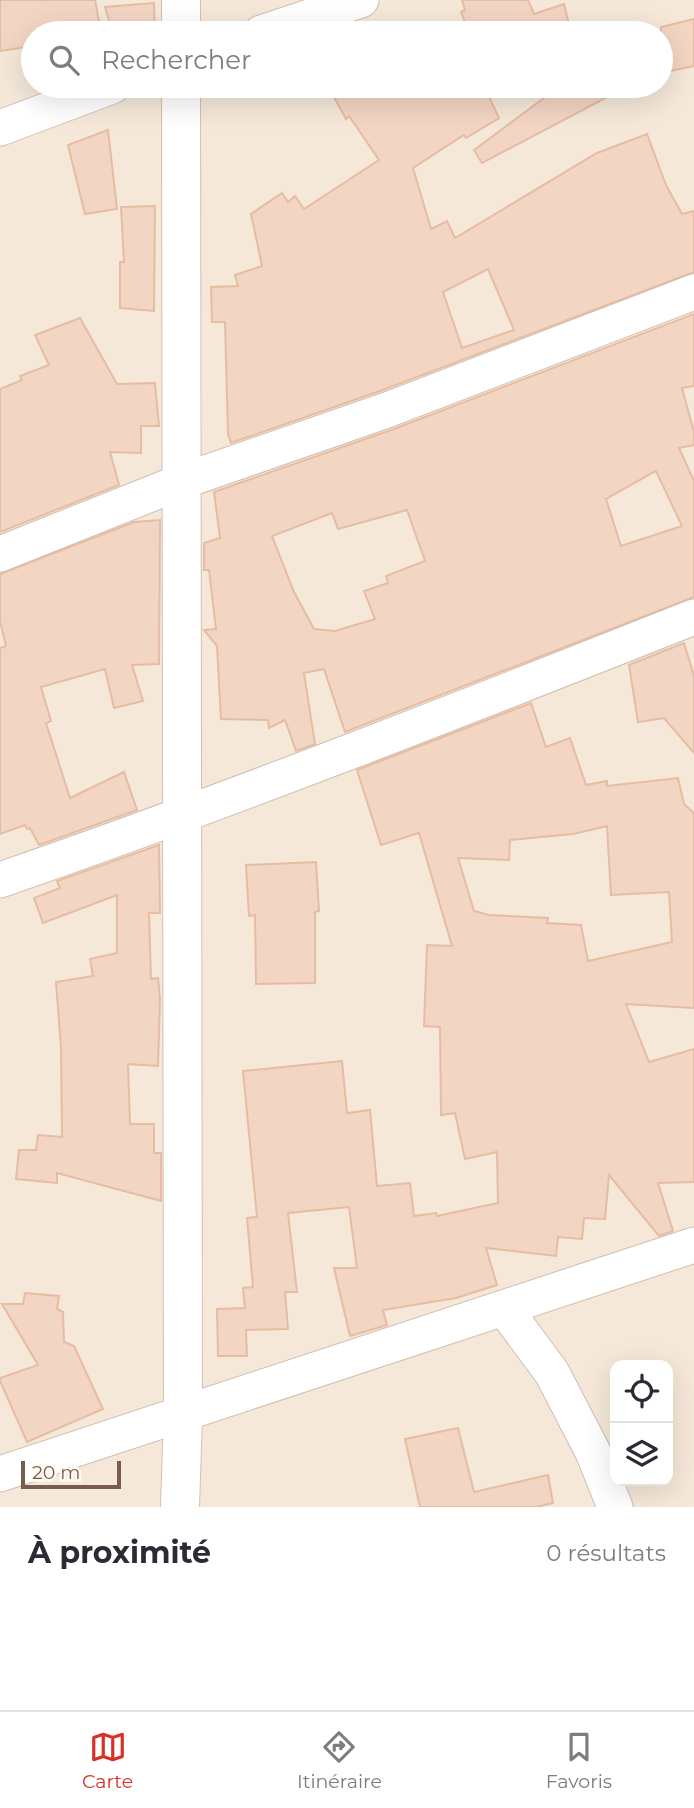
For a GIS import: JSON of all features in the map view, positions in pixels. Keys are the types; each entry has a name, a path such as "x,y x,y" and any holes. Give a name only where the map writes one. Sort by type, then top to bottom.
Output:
{"main road":[{"path":"181,0 181,21"},
{"path":"180,1507 183,1416 181,98"}],"street":[{"path":"297,21 360,0"},
{"path":"0,128 80,98"},
{"path":"0,554 183,481 387,410 694,292"},
{"path":"0,880 182,817 694,617"},
{"path":"0,1474 183,1416 694,1245"},
{"path":"504,1308 552,1373 593,1452 615,1507"}],"shaded area":[{"path":"0,0 694,0 694,1507 0,1507"}],"building":[{"path":"0,0 95,0 99,21 21,21 21,48 0,51"},
{"path":"462,0 528,0 534,14 564,4 568,21 464,21 461,12 465,10"},
{"path":"154,3 155,21 109,21 105,7"},
{"path":"694,19 694,66 673,70 673,24"},
{"path":"335,98 490,98 499,118 466,138 464,135 413,168 431,229 447,221 455,238 597,153 647,134 666,185 682,214 694,211 694,272 380,391 231,443 228,434 225,322 212,322 211,287 238,286 235,275 262,266 251,214 282,193 288,202 295,196 304,209 379,160 349,116 346,119","holes":["488,269 514,330 462,348 443,292"]},
{"path":"544,98 605,98 482,163 474,150"},
{"path":"108,130 117,209 85,214 68,145"},
{"path":"155,206 154,311 120,308 120,262 124,262 121,207"},
{"path":"694,314 694,386 682,388 694,432 694,445 679,448 694,481 694,597 345,732 324,669 304,673 315,744 296,751 285,720 269,728 268,720 221,719 217,646 204,630 216,629 209,570 204,570 204,543 220,538 214,492 394,429","holes":["656,471 682,526 621,546 606,499","407,510 425,561 386,576 388,583 364,591 375,619 335,631 314,629 294,592 272,536 332,513 338,529"]},
{"path":"80,318 117,384 155,383 159,426 141,426 141,453 110,452 119,485 0,532 0,389 22,380 20,376 49,365 35,335"},
{"path":"160,520 159,664 132,665 143,701 114,708 105,669 41,687 51,721 46,723 70,798 124,772 137,810 39,845 30,828 27,829 25,825 0,834 0,648 6,646 0,621 0,574 134,522"},
{"path":"684,643 694,676 694,753 664,718 638,722 629,665"},
{"path":"531,703 546,747 570,738 586,785 607,781 607,786 678,778 684,804 694,813 694,1008 626,1004 649,1062 694,1049 694,1182 658,1183 673,1231 659,1236 609,1175 605,1219 584,1218 582,1239 558,1237 556,1256 486,1248 497,1285 456,1298 383,1310 387,1325 350,1336 334,1268 357,1268 349,1207 288,1213 297,1292 285,1292 288,1329 246,1330 247,1356 218,1356 217,1309 245,1308 243,1288 253,1287 247,1218 257,1217 243,1071 342,1061 347,1113 370,1110 377,1186 410,1183 414,1216 436,1213 437,1216 498,1203 497,1152 465,1159 455,1113 441,1115 440,1027 424,1026 427,945 452,946 419,833 381,845 357,770","holes":["607,826 611,895 669,892 672,942 588,961 581,925 547,923 548,918 489,915 474,911 458,858 509,860 510,840 573,834"]},
{"path":"159,845 160,913 149,913 151,979 158,978 160,999 158,1066 128,1064 130,1124 154,1124 154,1153 161,1153 161,1201 57,1173 57,1183 16,1179 19,1150 36,1150 38,1135 62,1137 61,1047 56,982 93,976 90,959 117,953 117,895 43,923 34,898 60,888 57,881"},
{"path":"316,862 319,911 315,912 315,983 256,984 255,915 249,916 246,865"},
{"path":"25,1293 59,1296 57,1309 63,1312 64,1342 74,1346 103,1409 27,1442 0,1381 0,1378 38,1365 2,1304 23,1304"},
{"path":"458,1428 474,1492 548,1475 553,1503 536,1507 420,1507 405,1439"}]}
